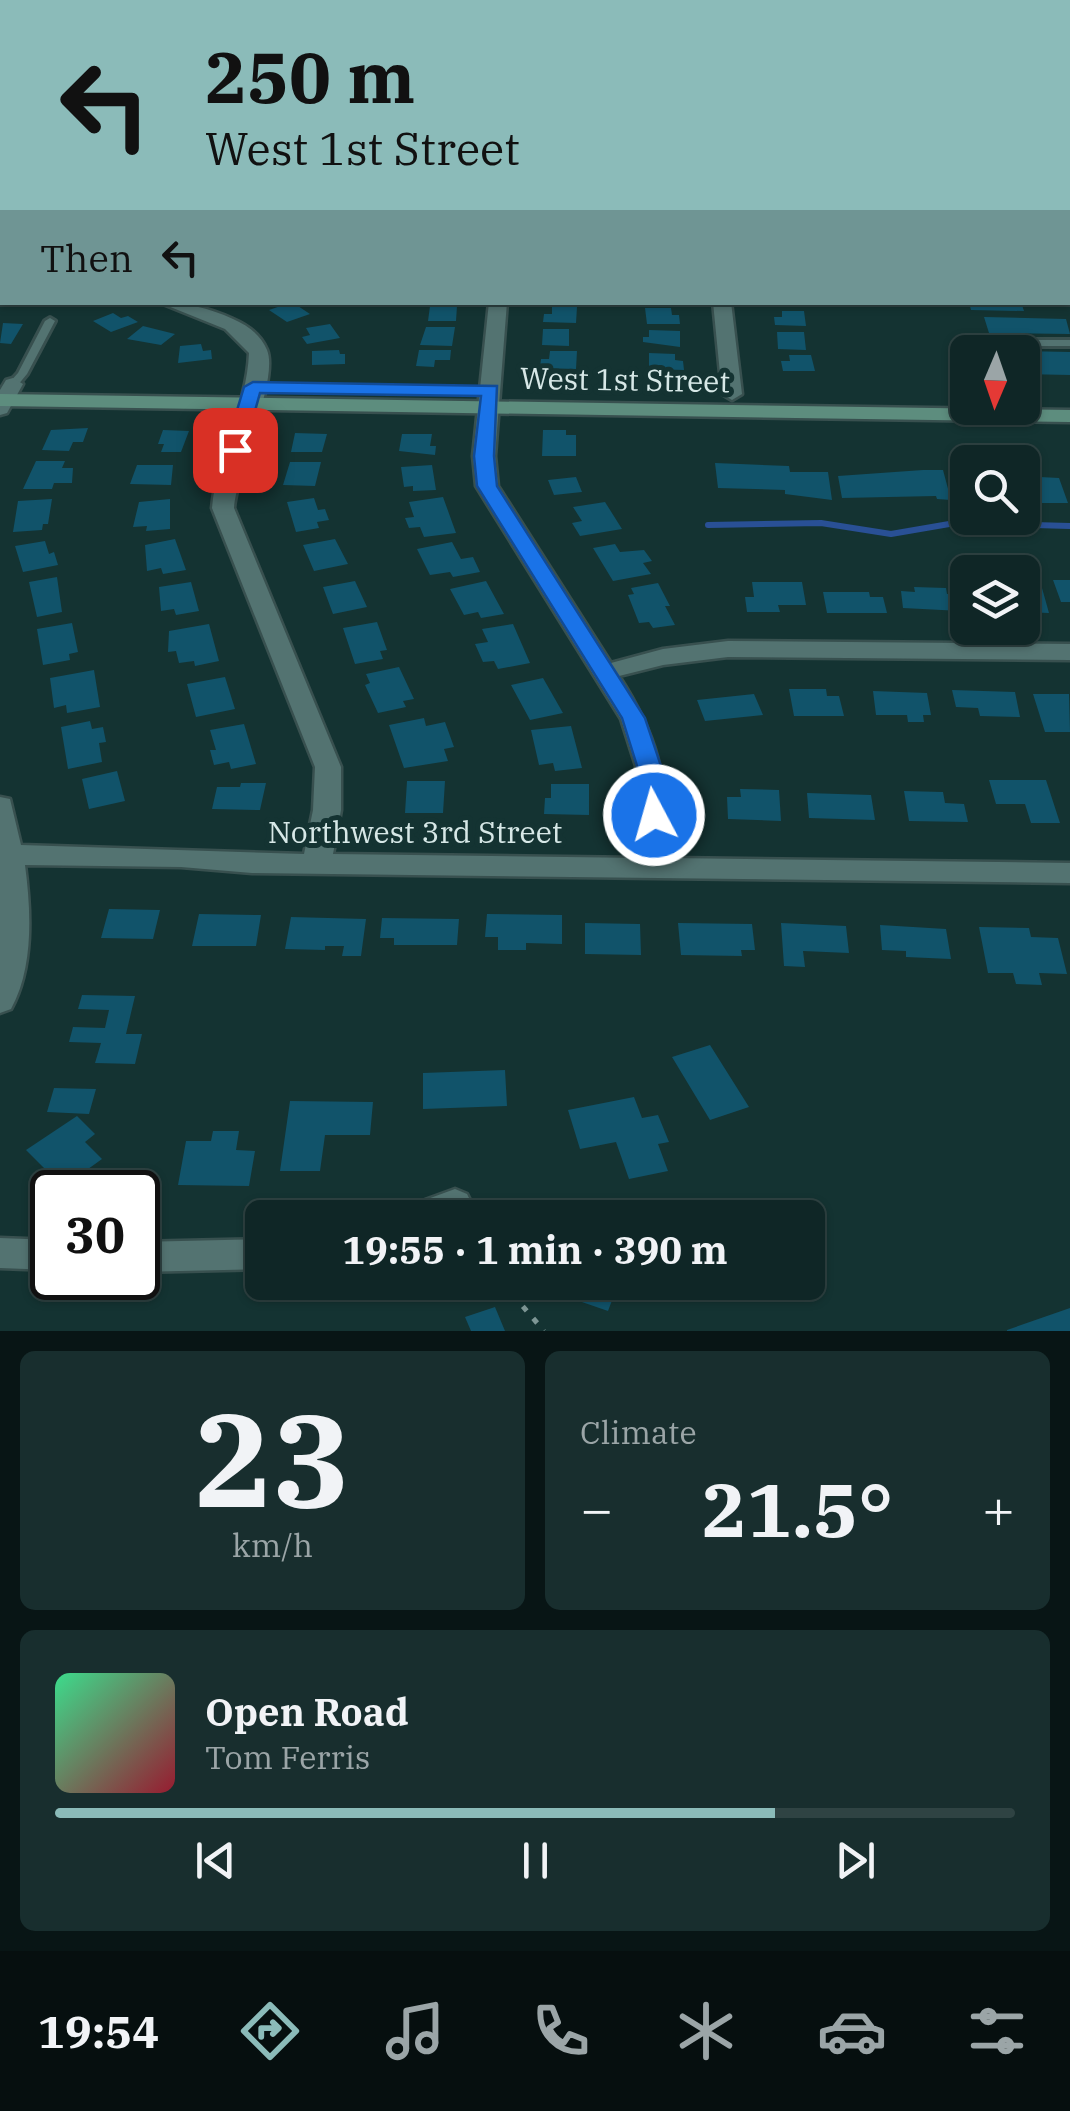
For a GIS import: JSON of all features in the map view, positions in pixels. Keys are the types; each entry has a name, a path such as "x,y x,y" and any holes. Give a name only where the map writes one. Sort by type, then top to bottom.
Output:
{"main road":[{"name":"West 1st Street","path":"489,398 732,394 950,397"},
{"name":"West 1st Street","path":"4,395 489,398 1070,416"},
{"path":"1040,398 1070,398"}],"street":[{"path":"176,305 218,319 249,337 259,354 223,487 223,508 328,767 327,810 318,862"},
{"path":"722,305 732,394"},
{"path":"498,312 484,456 487,486 634,718 649,766 656,866"},
{"path":"605,672 663,657 728,649 1070,652"},
{"path":"0,806 16,940 0,1001"},
{"name":"Northwest 3rd Street","path":"5,855 1070,873"},
{"path":"0,1253 30,1254"},
{"path":"160,1256 245,1254"}],"lane":[{"path":"4,395 22,374 50,321"},
{"path":"1040,343 1070,343"}],"path":[{"path":"517,1300 544,1331"}],"building":[{"path":"296,305 310,314 287,322 269,310"},
{"path":"970,305 1022,305 1024,311 971,310"},
{"path":"430,306 457,306 456,321 428,321"},
{"path":"552,306 577,307 576,323 543,322 544,314 552,314"},
{"path":"645,308 671,308 672,315 679,315 680,324 647,324"},
{"path":"782,311 804,311 806,326 775,325 774,317 782,317"},
{"path":"113,313 138,322 111,332 93,321"},
{"path":"984,317 1066,319 1070,334 989,333"},
{"path":"3,323 23,324 11,344 0,343"},
{"path":"330,324 340,338 307,344 302,337 310,335 306,328"},
{"path":"143,326 175,334 161,345 127,339"},
{"path":"426,327 455,327 452,346 420,345"},
{"path":"543,329 569,329 569,346 542,345"},
{"path":"649,330 680,331 680,347 643,342 643,337 649,337"},
{"path":"777,332 804,332 806,350 778,349"},
{"path":"201,344 203,351 211,350 212,359 178,363 180,346"},
{"path":"339,350 345,354 345,364 312,365 312,351"},
{"path":"419,350 451,350 450,360 435,360 434,367 416,366"},
{"path":"550,351 577,351 576,369 540,368 541,359 549,359"},
{"path":"1040,351 1070,352 1070,375 1040,374"},
{"path":"649,353 675,354 675,360 683,361 684,370 649,369"},
{"path":"789,355 811,355 815,371 783,371 781,361 790,361"},
{"path":"88,428 83,442 73,442 69,451 42,450 51,430"},
{"path":"163,430 189,431 181,452 161,452 164,444 158,444"},
{"path":"543,430 566,430 566,435 576,435 576,456 542,456"},
{"path":"295,433 327,434 322,452 291,452"},
{"path":"402,434 432,434 430,446 436,446 435,455 399,451"},
{"path":"36,461 65,461 62,468 73,468 72,483 54,483 52,489 23,489"},
{"path":"290,462 321,462 315,486 283,485"},
{"path":"715,463 789,466 790,472 828,472 832,500 785,494 785,490 718,488"},
{"path":"137,465 173,465 171,485 130,484"},
{"path":"432,465 436,490 413,491 413,486 404,487 401,467"},
{"path":"943,470 950,500 936,496 842,498 838,476"},
{"path":"576,477 582,492 554,495 548,480"},
{"path":"1040,477 1059,478 1068,503 1040,503"},
{"path":"443,497 456,533 424,537 420,527 409,528 405,518 414,517 409,502"},
{"path":"314,498 318,510 325,509 329,520 317,522 319,528 296,532 287,502"},
{"path":"52,499 48,524 43,524 42,530 13,532 18,501"},
{"path":"170,499 170,529 146,531 147,526 133,527 139,502"},
{"path":"605,502 622,529 580,536 572,523 582,521 573,507"},
{"path":"175,539 186,570 163,574 161,568 147,571 145,545"},
{"path":"335,539 348,564 314,571 303,545"},
{"path":"45,541 58,565 23,572 15,546"},
{"path":"452,542 461,559 473,557 480,572 453,577 450,572 430,575 417,549"},
{"path":"615,544 620,552 644,550 652,561 643,563 651,574 613,581 593,548"},
{"path":"57,577 62,612 37,617 29,582"},
{"path":"1053,580 1070,580 1070,602 1061,602"},
{"path":"355,581 367,607 333,614 323,587"},
{"path":"486,581 504,614 481,618 478,612 464,615 450,589"},
{"path":"191,582 199,611 176,615 174,609 161,611 159,587"},
{"path":"752,582 802,582 806,605 778,605 780,612 747,612 745,597 754,597"},
{"path":"658,583 675,625 653,628 649,622 639,623 628,595 634,594 631,588"},
{"path":"914,587 946,588 950,610 903,608 901,591 915,592"},
{"path":"1040,588 1042,588 1049,613 1040,613"},
{"path":"823,592 869,592 870,597 883,597 887,613 827,613"},
{"path":"377,622 387,650 380,651 383,659 355,664 343,628"},
{"path":"72,623 78,652 69,654 70,660 43,665 37,629"},
{"path":"209,624 219,661 195,666 194,661 179,663 176,651 168,652 169,631"},
{"path":"513,624 530,663 498,669 494,661 483,662 475,644 488,642 482,629"},
{"path":"399,667 414,699 403,701 406,707 378,713 365,685 370,683 366,674"},
{"path":"94,670 100,707 67,713 66,705 54,708 50,678"},
{"path":"225,677 235,709 196,717 187,684"},
{"path":"543,678 563,713 530,720 511,685"},
{"path":"789,689 826,689 827,696 839,696 844,716 794,716"},
{"path":"952,690 1015,692 1020,717 980,716 978,708 956,707"},
{"path":"873,691 927,693 931,715 923,715 924,722 908,722 907,715 876,715"},
{"path":"754,694 763,715 705,721 697,700"},
{"path":"1033,694 1069,694 1070,732 1045,732"},
{"path":"424,718 426,726 445,722 454,747 444,749 448,761 404,768 389,725"},
{"path":"90,721 92,729 103,727 106,742 99,743 102,762 68,769 61,727"},
{"path":"244,724 256,764 231,769 229,762 214,765 210,750 216,750 210,730"},
{"path":"571,726 582,768 555,771 553,763 539,765 531,730"},
{"path":"117,771 125,801 89,809 82,779"},
{"path":"989,780 1046,780 1060,823 1031,823 1025,804 996,804"},
{"path":"407,781 445,781 443,813 405,813"},
{"path":"241,783 266,783 260,810 212,809 217,787 240,787"},
{"path":"551,784 589,784 589,815 544,814 545,798 551,798"},
{"path":"740,789 779,790 781,821 728,819 727,797 741,797"},
{"path":"904,791 943,792 945,803 964,804 968,822 909,821"},
{"path":"807,793 871,795 875,820 809,818"},
{"path":"109,909 160,910 153,939 101,938"},
{"path":"199,914 261,915 256,946 192,946"},
{"path":"487,914 562,915 562,944 526,943 526,950 498,950 498,937 485,937"},
{"path":"291,917 366,919 361,956 342,956 344,946 325,946 325,950 285,949"},
{"path":"382,918 459,919 457,945 394,945 394,938 380,938"},
{"path":"585,923 640,924 641,955 585,954"},
{"path":"678,923 752,924 755,950 741,950 742,956 681,955"},
{"path":"781,923 846,926 849,953 803,951 805,967 784,966"},
{"path":"880,925 946,929 951,959 906,957 906,951 882,950"},
{"path":"979,927 1029,928 1031,937 1058,938 1067,974 1039,973 1042,985 1016,984 1013,973 988,973"},
{"path":"82,995 135,996 126,1034 142,1034 135,1064 95,1063 101,1043 69,1042 73,1027 105,1028 109,1010 78,1009"},
{"path":"710,1045 749,1107 710,1120 672,1057"},
{"path":"505,1070 507,1106 423,1109 423,1073"},
{"path":"54,1088 96,1089 89,1114 47,1112"},
{"path":"634,1097 642,1118 658,1115 669,1142 658,1144 668,1171 629,1179 616,1142 580,1149 568,1110"},
{"path":"290,1101 373,1102 370,1135 325,1135 320,1171 280,1171"},
{"path":"77,1116 95,1134 85,1142 102,1159 87,1170 46,1170 26,1150"},
{"path":"213,1131 239,1131 236,1150 255,1151 249,1186 178,1185 186,1141 211,1141"},
{"path":"576,1300 612,1300 608,1311"},
{"path":"495,1307 505,1331 471,1331 465,1317"},
{"path":"1070,1308 1070,1331 1007,1331 1007,1330"}],"waterway":[{"path":"708,525 821,523 891,534 955,523 1070,526"}],"route":[{"path":"235,450 253,387 490,390 484,456 487,486 634,718 649,766 654,815"}]}
